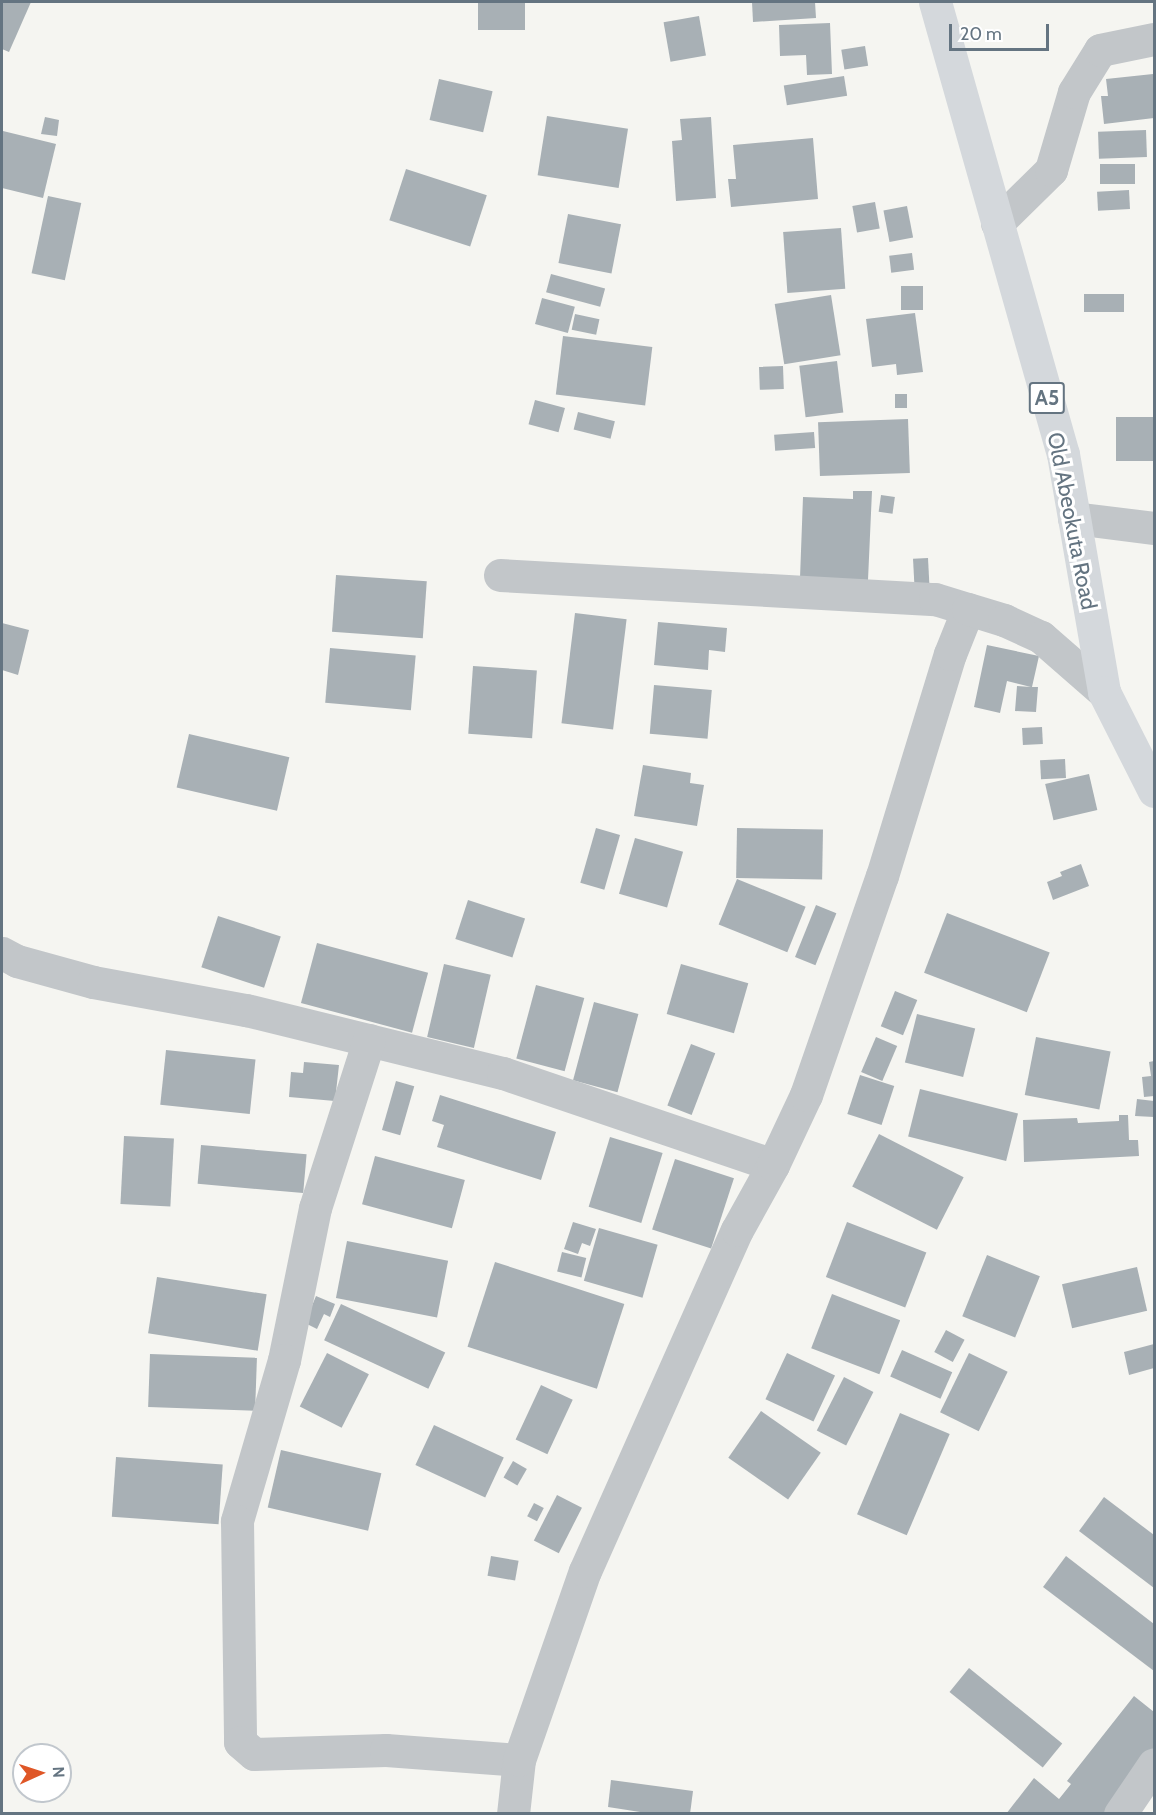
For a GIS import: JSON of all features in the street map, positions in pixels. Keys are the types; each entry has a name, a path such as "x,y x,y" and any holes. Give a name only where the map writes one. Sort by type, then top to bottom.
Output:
{"highway":[{"name":"Old Abeokuta Road","path":"935,2 1063,454 1104,692 1155,791"}],"street":[{"path":"998,223 1051,170 1074,92 1100,50 1155,39"},
{"path":"1074,518 1155,528"},
{"path":"500,574 935,599 1004,620 1041,637 1104,692"},
{"path":"513,1814 519,1760 585,1571 737,1230 773,1165 810,1084 882,876 950,654 968,609"},
{"path":"2,953 17,961 93,982 246,1010 503,1073 773,1165"},
{"path":"369,1040 315,1208 284,1360 237,1521 240,1742 254,1754 386,1750 519,1760"},
{"path":"1120,1814 1155,1764"}],"building":[{"path":"2,2 31,2 9,52 2,49"},
{"path":"478,2 525,2 525,30 478,30"},
{"path":"752,2 815,2 816,18 753,22"},
{"path":"699,16 706,55 670,62 664,22"},
{"path":"830,23 832,74 807,75 806,55 780,56 779,25"},
{"path":"865,46 868,66 844,70 841,50"},
{"path":"1153,74 1154,118 1104,124 1101,96 1108,96 1106,79"},
{"path":"844,76 847,96 787,105 784,86"},
{"path":"439,79 493,91 483,132 430,120"},
{"path":"547,116 628,129 619,188 538,175"},
{"path":"45,117 59,120 57,136 41,134"},
{"path":"711,117 716,198 676,201 672,141 682,140 680,119"},
{"path":"1146,130 1147,157 1099,159 1098,132"},
{"path":"3,131 56,144 43,198 2,188"},
{"path":"813,138 818,199 731,207 728,179 736,179 733,145"},
{"path":"1100,164 1135,164 1135,184 1100,184"},
{"path":"406,169 487,195 470,247 389,220"},
{"path":"1129,190 1130,209 1098,211 1097,192"},
{"path":"48,196 81,203 65,280 32,273"},
{"path":"875,202 880,229 857,233 852,206"},
{"path":"907,206 913,237 890,242 883,211"},
{"path":"568,214 621,224 611,273 558,263"},
{"path":"841,228 845,289 787,293 783,232"},
{"path":"912,253 914,270 891,273 889,256"},
{"path":"551,274 605,288 600,307 546,292"},
{"path":"901,286 923,286 923,310 901,310"},
{"path":"1084,294 1124,294 1124,312 1084,312"},
{"path":"831,295 841,355 784,364 775,304"},
{"path":"542,298 575,307 568,333 535,324"},
{"path":"915,313 923,372 897,375 896,364 872,367 866,319"},
{"path":"575,314 599,319 596,335 572,330"},
{"path":"563,336 652,347 645,406 556,395"},
{"path":"837,361 843,413 806,417 799,366"},
{"path":"783,366 784,389 760,390 759,367"},
{"path":"895,394 907,394 907,408 895,408"},
{"path":"535,400 565,408 558,432 529,424"},
{"path":"578,412 615,421 611,439 574,429"},
{"path":"1116,417 1154,417 1154,461 1116,461"},
{"path":"908,419 910,473 820,476 818,422"},
{"path":"814,432 815,448 775,451 774,435"},
{"path":"853,491 872,491 868,580 800,578 803,497 853,499"},
{"path":"881,495 895,497 892,514 879,512"},
{"path":"928,558 930,591 915,592 913,559"},
{"path":"336,575 427,581 423,638 332,632"},
{"path":"575,613 627,619 613,730 561,723"},
{"path":"658,622 727,628 725,652 709,650 708,670 654,665"},
{"path":"2,623 29,630 18,675 2,670"},
{"path":"987,645 1039,656 1032,687 1038,687 1036,712 1015,711 1017,686 1031,687 1007,681 1000,713 974,707"},
{"path":"330,648 416,655 411,710 325,703"},
{"path":"473,666 537,670 532,738 468,734"},
{"path":"654,685 712,690 708,739 650,734"},
{"path":"1042,727 1043,744 1023,745 1022,728"},
{"path":"189,734 289,757 277,811 177,788"},
{"path":"1065,759 1066,778 1041,779 1040,760"},
{"path":"643,765 691,773 690,783 704,785 697,826 634,816"},
{"path":"1089,774 1097,810 1053,820 1045,784"},
{"path":"596,828 620,835 604,890 580,883"},
{"path":"737,828 823,830 822,879 736,878"},
{"path":"635,838 683,852 667,908 619,894"},
{"path":"1081,864 1089,886 1053,900 1047,882 1062,876 1060,872"},
{"path":"737,879 806,907 787,952 719,924"},
{"path":"468,900 525,919 512,958 455,939"},
{"path":"816,905 836,913 815,965 795,957"},
{"path":"947,913 1050,952 1027,1012 924,973"},
{"path":"218,916 281,936 264,988 201,967"},
{"path":"317,943 428,973 412,1033 301,1003"},
{"path":"444,964 491,975 474,1048 427,1037"},
{"path":"681,964 748,983 734,1033 667,1014"},
{"path":"536,985 584,998 565,1071 516,1058"},
{"path":"895,991 917,1000 903,1035 881,1026"},
{"path":"594,1002 638,1014 617,1092 573,1080"},
{"path":"917,1014 975,1029 963,1077 905,1063"},
{"path":"876,1037 897,1046 882,1081 861,1072"},
{"path":"1036,1037 1111,1052 1099,1109 1025,1095"},
{"path":"691,1044 715,1053 692,1115 667,1106"},
{"path":"166,1050 256,1059 250,1114 160,1105"},
{"path":"1154,1061 1154,1096 1144,1097 1142,1077 1151,1076 1149,1062"},
{"path":"304,1062 339,1065 335,1101 289,1097 291,1072 303,1073"},
{"path":"860,1075 894,1086 882,1125 847,1114"},
{"path":"396,1081 414,1086 400,1135 382,1130"},
{"path":"920,1089 1018,1113 1006,1161 908,1137"},
{"path":"440,1095 556,1132 541,1180 437,1147 444,1125 432,1121"},
{"path":"1137,1099 1154,1101 1154,1117 1135,1116"},
{"path":"1119,1115 1128,1115 1129,1140 1138,1140 1139,1156 1024,1162 1023,1120 1077,1118 1078,1123 1119,1121"},
{"path":"879,1134 964,1177 937,1230 852,1187"},
{"path":"124,1136 174,1139 170,1207 120,1204"},
{"path":"610,1137 663,1153 641,1223 589,1207"},
{"path":"201,1145 307,1154 303,1193 198,1184"},
{"path":"375,1156 465,1180 452,1228 362,1204"},
{"path":"675,1159 734,1178 711,1249 652,1229"},
{"path":"573,1222 596,1229 590,1246 582,1243 578,1254 564,1249"},
{"path":"847,1222 926,1252 905,1308 826,1277"},
{"path":"599,1228 658,1245 642,1298 584,1281"},
{"path":"347,1241 448,1261 437,1318 336,1298"},
{"path":"562,1252 586,1258 581,1277 557,1271"},
{"path":"987,1255 1040,1276 1015,1338 962,1316"},
{"path":"495,1262 624,1304 597,1389 467,1347"},
{"path":"1137,1267 1147,1311 1072,1328 1062,1284"},
{"path":"157,1277 267,1294 258,1351 148,1333"},
{"path":"832,1294 900,1320 879,1374 811,1348"},
{"path":"316,1296 335,1304 330,1317 324,1314 317,1329 305,1323"},
{"path":"341,1304 445,1353 428,1389 324,1340"},
{"path":"946,1330 965,1340 953,1362 934,1352"},
{"path":"1154,1344 1154,1368 1129,1375 1124,1352"},
{"path":"902,1350 952,1372 940,1399 890,1376"},
{"path":"327,1353 369,1374 342,1428 300,1406"},
{"path":"787,1353 835,1375 813,1422 765,1399"},
{"path":"969,1353 1008,1372 979,1431 940,1412"},
{"path":"150,1354 257,1358 255,1411 148,1407"},
{"path":"844,1377 873,1392 846,1445 817,1430"},
{"path":"541,1385 573,1400 547,1454 516,1439"},
{"path":"761,1411 821,1453 788,1500 728,1458"},
{"path":"900,1413 950,1434 907,1535 857,1514"},
{"path":"434,1425 504,1458 485,1497 415,1465"},
{"path":"281,1450 381,1473 368,1531 268,1507"},
{"path":"116,1457 223,1464 219,1524 112,1517"},
{"path":"513,1461 527,1469 517,1485 503,1477"},
{"path":"557,1495 582,1508 559,1553 534,1540"},
{"path":"1104,1497 1154,1535 1154,1588 1079,1531"},
{"path":"534,1503 544,1508 537,1521 527,1516"},
{"path":"491,1556 519,1561 515,1581 488,1576"},
{"path":"1066,1556 1154,1624 1154,1671 1043,1587"},
{"path":"969,1668 1062,1744 1043,1768 949,1692"},
{"path":"1134,1696 1154,1712 1154,1755 1108,1814 1006,1814 1034,1778 1059,1799 1071,1784 1067,1781"},
{"path":"611,1780 693,1791 690,1814 653,1814 608,1807"}]}
